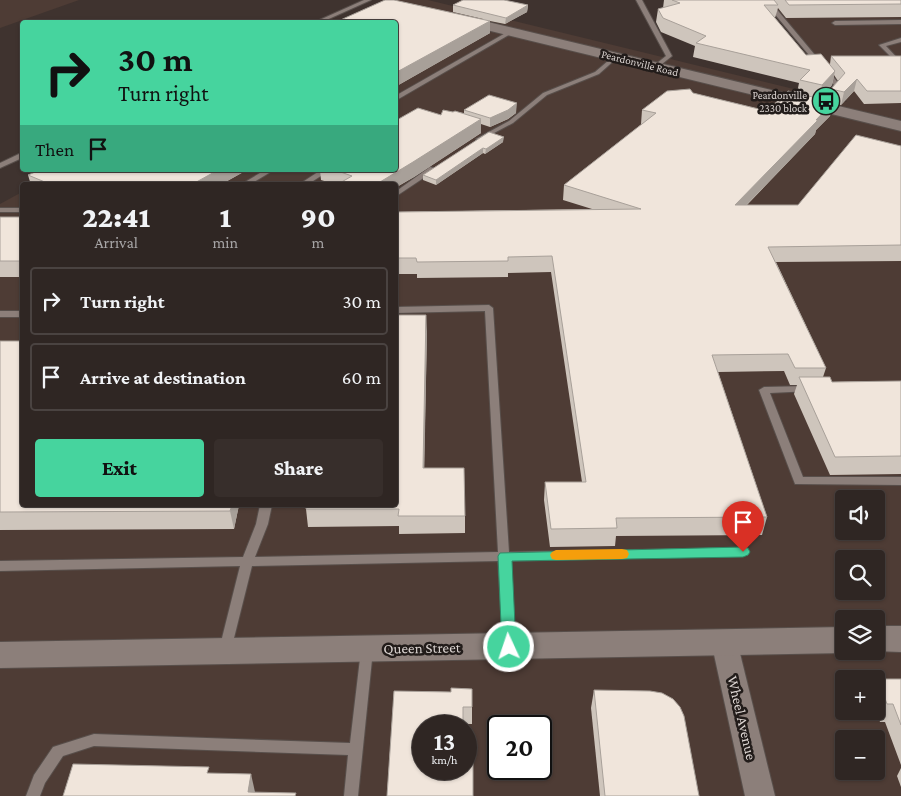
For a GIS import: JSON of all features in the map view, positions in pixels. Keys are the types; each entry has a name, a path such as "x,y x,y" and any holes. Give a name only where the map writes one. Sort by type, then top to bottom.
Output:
{"street":[{"name":"Peardonville Road","path":"445,16 901,126"},
{"path":"885,639 901,639"},
{"name":"Queen Street","path":"0,655 835,640"},
{"name":"Wheel Avenue","path":"724,641 760,796"}],"lane":[{"path":"323,20 368,0"},
{"path":"639,0 669,56 655,67"},
{"path":"766,0 837,85 819,106"},
{"path":"835,23 901,22"},
{"path":"398,96 511,32"},
{"path":"898,62 882,45 901,40"},
{"path":"475,142 491,131 511,122 545,94 597,73 615,57"},
{"path":"482,129 491,131"},
{"path":"0,166 20,157"},
{"path":"398,193 443,163"},
{"path":"249,182 267,172"},
{"path":"307,182 323,172"},
{"path":"0,210 20,210"},
{"path":"398,310 489,308 509,647"},
{"path":"0,314 20,314"},
{"path":"823,389 764,390 799,481 901,481"},
{"path":"225,651 247,561 262,524 266,507"},
{"path":"0,566 743,552"},
{"path":"351,796 367,649"},
{"path":"33,796 39,780 58,751 94,740 355,749"}],"shaded area":[{"path":"0,0 79,0 20,20 0,28"},
{"path":"395,0 428,0 847,102 763,0 901,0 901,796 0,796 0,204 20,193 20,507 398,507 398,182 43,182 62,172 398,172 398,20 355,20"}],"building":[{"path":"385,0 394,0 490,21 398,71 398,20 340,20"},
{"path":"463,0 504,0 528,5 506,18 453,5"},
{"path":"672,0 774,0 778,5 764,5 806,55 821,54 835,71 822,85 800,80 810,70 696,43 706,36 663,18 658,9 680,3"},
{"path":"785,0 901,0 901,4 789,5"},
{"path":"831,56 901,56 901,91 867,91 857,79 844,92 831,89 845,73"},
{"path":"690,89 693,93 767,111 788,91 833,102 816,120 818,120 735,205 798,205 856,135 901,146 901,245 768,247 826,368 795,368 788,354 712,355 767,517 616,518 617,528 551,529 545,482 586,482 552,256 508,257 508,261 417,262 416,258 398,258 398,212 641,209 564,185 656,113 642,110 667,91"},
{"path":"489,95 517,103 508,110 490,118 464,110"},
{"path":"418,108 441,115 443,110 455,111 481,119 398,171 398,119"},
{"path":"489,132 504,137 486,149 483,148 436,180 423,175"},
{"path":"35,172 214,172 196,182 45,182 28,175"},
{"path":"341,172 396,172 380,182 342,182 352,176"},
{"path":"0,217 20,217 20,261 0,261"},
{"path":"398,315 426,315 423,468 464,468 465,516 398,516 399,509 306,509 306,507 398,507"},
{"path":"0,341 20,341 20,507 231,507 230,511 0,512"},
{"path":"799,377 830,377 832,382 901,381 901,456 835,457"},
{"path":"885,679 901,679 901,725 893,704 887,704 885,698"},
{"path":"451,688 472,689 472,707 463,707 463,715 412,715 412,780 473,780 473,796 387,796 394,691 451,692"},
{"path":"594,690 650,691 662,693 673,699 680,707 684,716 699,796 605,796"},
{"path":"73,764 209,767 207,773 251,774 248,792 296,793 295,796 63,796"}],"slow traffic":[{"path":"556,555 622,554"}],"place":[{"name":"Peardonville 2330 block","path":"826,101"}],"route":[{"path":"509,647 505,556 743,552"}]}
